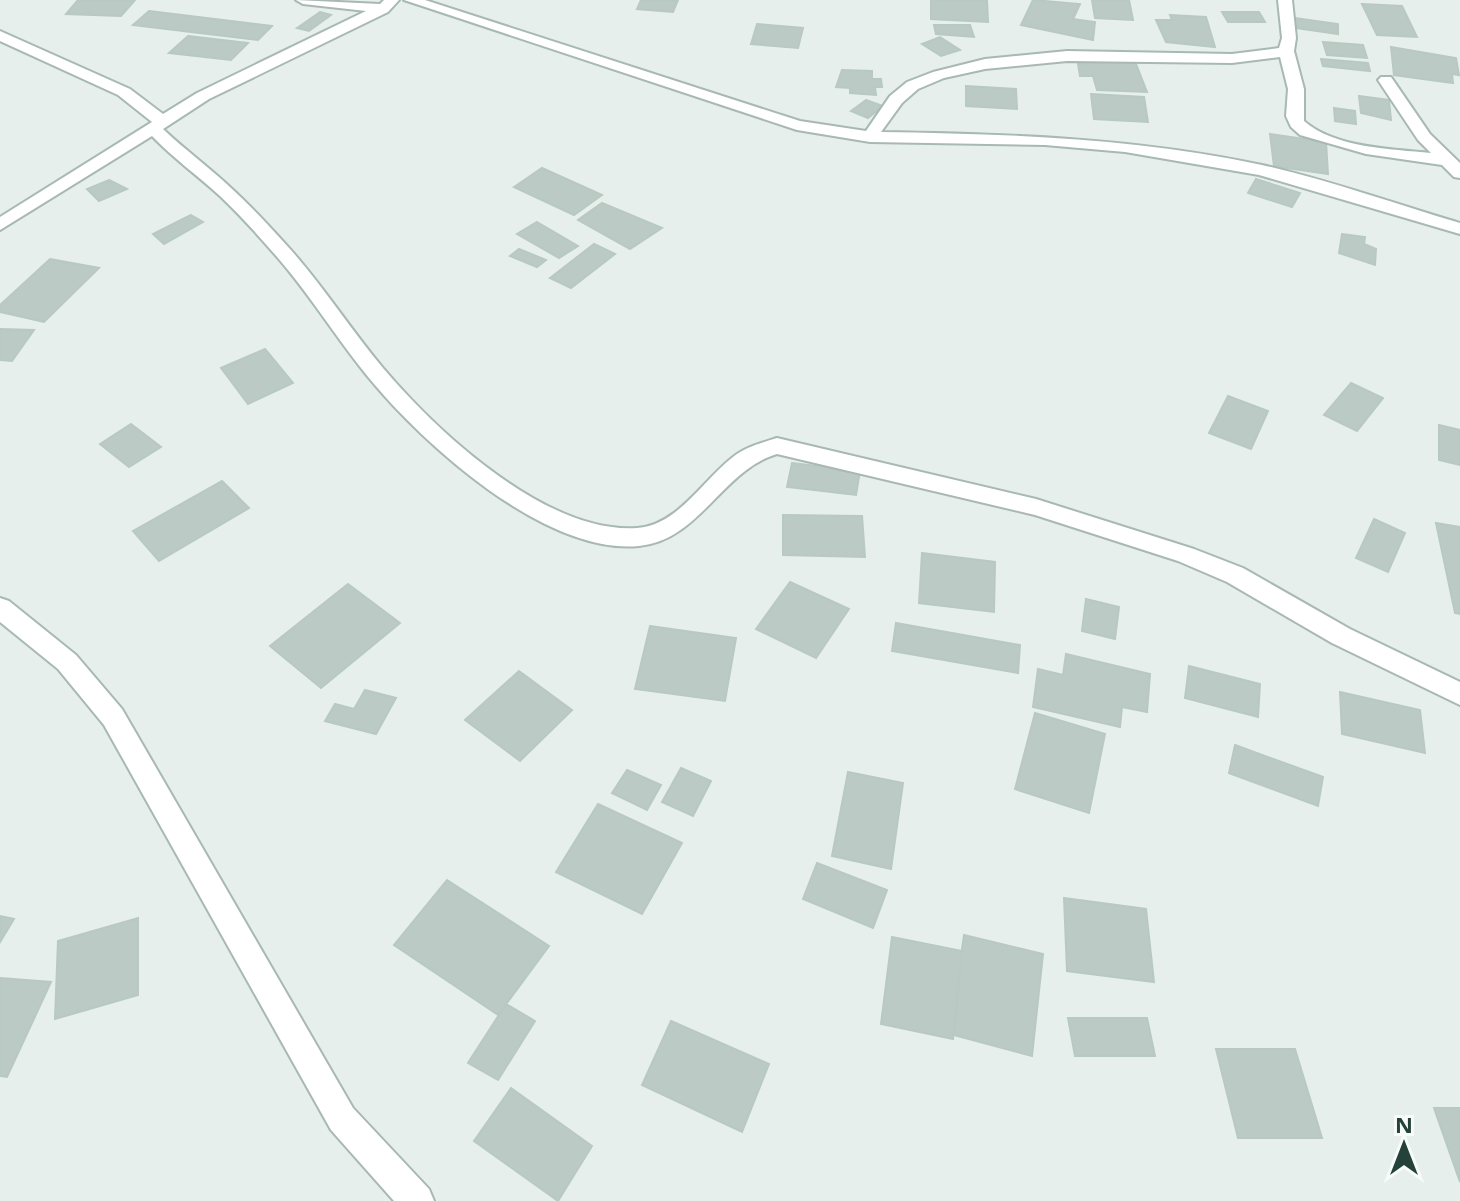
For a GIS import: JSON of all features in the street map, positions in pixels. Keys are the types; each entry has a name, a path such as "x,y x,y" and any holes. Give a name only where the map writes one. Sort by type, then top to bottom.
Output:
{"street":[{"path":"303,0 387,4"},
{"path":"411,0 797,125 870,137 1045,140 1164,153 1261,170 1460,229"},
{"path":"1285,0 1289,38 1286,51 1296,93 1292,109 1301,129 1337,142 1447,160"},
{"path":"0,225 203,96 387,4"},
{"path":"0,35 124,92 157,124 187,162 227,193 296,267 398,398 459,455 538,509 569,524 594,534 619,537 652,535 673,525 754,452 777,446 1036,507 1186,555 1235,575 1341,636 1460,694"},
{"path":"870,137 893,103 909,88 931,77 979,64 1080,56 1234,59 1286,51"},
{"path":"1386,80 1411,119 1460,173"},
{"path":"0,608 67,662 113,717 342,1119 417,1201"}],"building":[{"path":"78,0 135,0 121,16 66,14"},
{"path":"641,0 678,0 673,12 637,9"},
{"path":"931,0 987,0 988,22 931,19"},
{"path":"1033,0 1080,4 1073,19 1095,22 1093,40 1021,25"},
{"path":"1092,0 1129,0 1133,20 1095,18"},
{"path":"1362,4 1402,6 1417,37 1377,35"},
{"path":"149,11 272,26 258,40 133,25"},
{"path":"320,12 331,15 309,31 297,28"},
{"path":"1222,12 1259,12 1265,22 1228,22"},
{"path":"1170,15 1206,17 1215,47 1166,42 1156,20 1172,20"},
{"path":"1295,18 1338,24 1338,34 1295,28"},
{"path":"757,24 803,28 798,48 751,44"},
{"path":"934,25 970,25 974,37 936,34"},
{"path":"188,36 248,43 231,60 169,53"},
{"path":"940,37 960,50 941,56 922,44"},
{"path":"1323,42 1363,45 1367,58 1327,55"},
{"path":"1391,47 1456,58 1459,75 1452,74 1453,83 1394,75"},
{"path":"1095,58 1134,59 1147,92 1097,90 1093,76 1080,76 1078,64 1097,63"},
{"path":"1321,59 1368,63 1370,71 1323,66"},
{"path":"842,70 872,71 872,79 881,79 882,87 875,87 876,95 850,93 850,88 836,87"},
{"path":"966,86 1016,89 1017,109 966,106"},
{"path":"1091,94 1144,97 1148,122 1094,119"},
{"path":"1359,96 1389,100 1391,120 1361,113"},
{"path":"866,100 883,106 868,118 851,111"},
{"path":"1334,108 1355,111 1356,124 1335,121"},
{"path":"1270,134 1326,142 1328,174 1274,166"},
{"path":"542,168 602,195 574,215 514,187"},
{"path":"1256,179 1300,193 1292,207 1248,193"},
{"path":"109,180 127,189 99,201 87,189"},
{"path":"602,203 662,228 630,249 578,220"},
{"path":"191,215 203,222 164,244 153,234"},
{"path":"537,222 578,246 559,258 517,234"},
{"path":"1342,234 1365,237 1364,244 1376,249 1375,265 1339,253"},
{"path":"594,244 615,254 571,288 550,278"},
{"path":"519,249 546,260 537,267 510,256"},
{"path":"50,259 99,268 44,322 0,312 0,305"},
{"path":"0,329 34,330 12,361 0,360"},
{"path":"265,349 293,383 248,404 221,368"},
{"path":"1351,383 1383,398 1357,431 1324,415"},
{"path":"1228,396 1268,411 1251,449 1209,433"},
{"path":"131,424 161,447 129,467 100,444"},
{"path":"1439,425 1460,430 1460,465 1439,460"},
{"path":"792,463 860,471 856,495 787,487"},
{"path":"222,481 249,508 159,561 133,531"},
{"path":"783,515 862,516 865,557 783,555"},
{"path":"1374,519 1405,533 1388,572 1356,558"},
{"path":"1436,523 1460,527 1460,614 1455,613"},
{"path":"922,553 995,562 994,612 919,603"},
{"path":"790,582 849,609 816,658 756,629"},
{"path":"348,584 400,623 321,688 270,646"},
{"path":"1086,599 1119,607 1115,639 1082,631"},
{"path":"896,623 1020,645 1018,673 892,651"},
{"path":"650,626 736,638 725,701 635,689"},
{"path":"1066,654 1150,674 1147,712 1122,707 1120,727 1033,707 1038,669 1063,675"},
{"path":"1189,666 1260,684 1258,717 1185,698"},
{"path":"519,671 572,710 520,761 465,720"},
{"path":"365,690 396,698 376,734 325,721 335,704 354,709"},
{"path":"1340,692 1420,710 1425,753 1342,734"},
{"path":"1035,713 1105,734 1089,813 1015,789"},
{"path":"1235,745 1323,777 1318,806 1229,773"},
{"path":"681,768 711,781 693,816 662,802"},
{"path":"627,770 661,785 647,810 612,793"},
{"path":"848,772 903,783 891,869 832,856"},
{"path":"598,804 682,843 642,914 556,872"},
{"path":"817,863 887,890 873,928 803,899"},
{"path":"447,880 549,946 498,1015 394,945"},
{"path":"1064,898 1146,909 1154,982 1067,971"},
{"path":"0,916 14,919 0,942"},
{"path":"138,918 138,995 55,1019 58,941"},
{"path":"964,935 1043,954 1032,1056 950,1034"},
{"path":"892,937 962,951 953,1039 881,1024"},
{"path":"0,978 51,982 7,1077 0,1076"},
{"path":"506,1004 535,1021 498,1080 468,1063"},
{"path":"1068,1018 1147,1018 1155,1056 1075,1056"},
{"path":"671,1021 769,1064 742,1132 642,1085"},
{"path":"1216,1049 1295,1049 1322,1138 1238,1138"},
{"path":"511,1088 592,1146 558,1201 474,1141"},
{"path":"1434,1108 1460,1108 1460,1182"}]}
